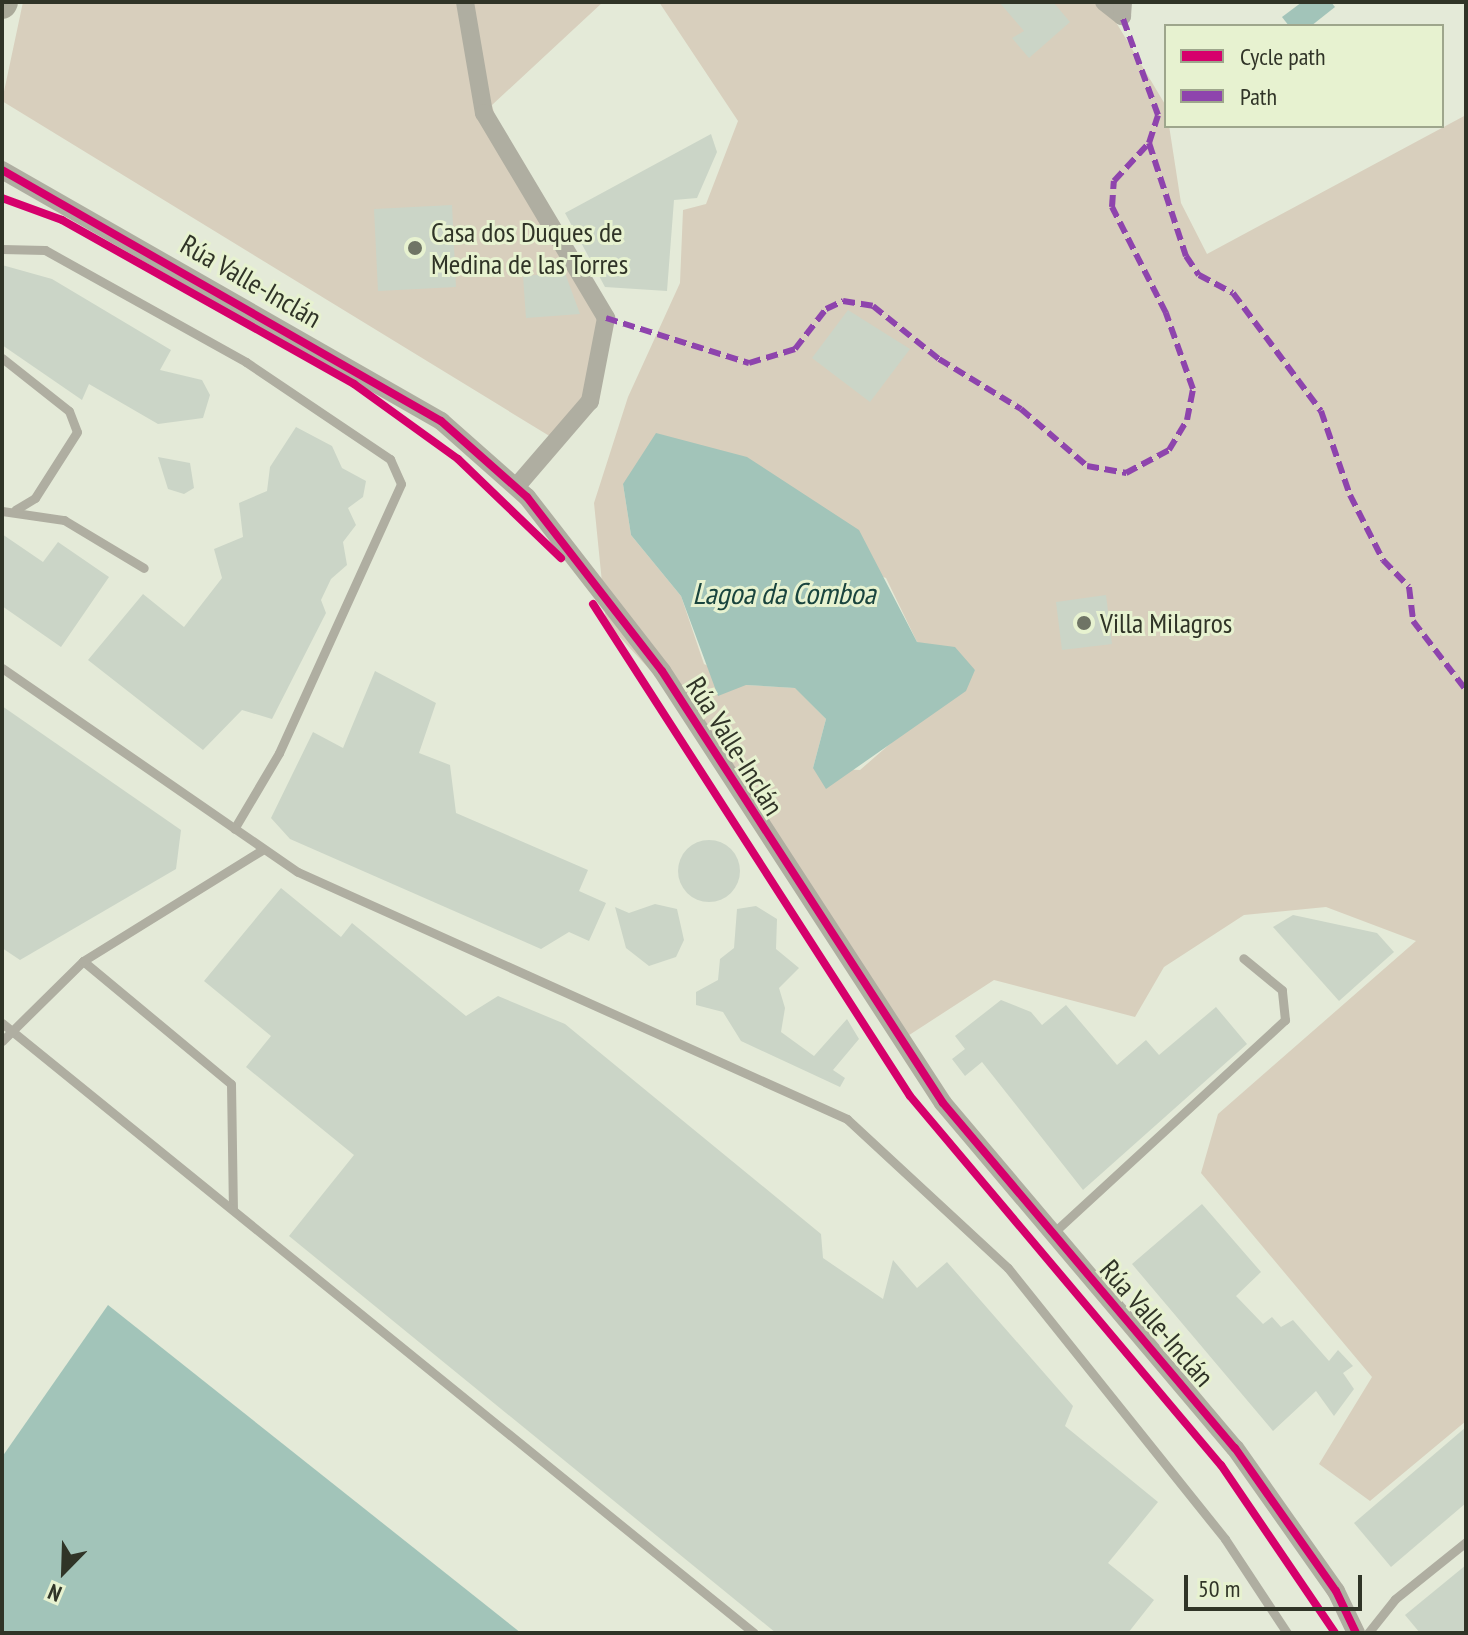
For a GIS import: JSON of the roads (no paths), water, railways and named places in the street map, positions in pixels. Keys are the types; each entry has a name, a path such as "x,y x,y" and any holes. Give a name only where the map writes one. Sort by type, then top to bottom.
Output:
{"street":[{"path":"465,2 484,113 606,318 590,401 516,487"},
{"path":"1104,2 1122,16 1123,2"},
{"name":"Rúa Valle-Inclán","path":"2,170 416,405 516,487 662,671 891,1029 1051,1235 1235,1448 1336,1591 1356,1633"}],"lane":[{"path":"2,249 45,250 246,362 390,459 401,484 279,753 234,829"},
{"path":"2,358 69,411 77,432 35,498 15,510"},
{"path":"2,511 15,510 64,520 144,568"},
{"path":"2,668 262,850 847,1119 1008,1268 1225,1539 1287,1633"},
{"path":"2,1041 6,1026 83,961 262,850"},
{"path":"1051,1235 1285,1020 1282,990 1243,958"},
{"path":"83,961 231,1084 233,1209"},
{"path":"6,1026 754,1633"},
{"path":"1368,1633 1395,1599 1466,1542"}],"water":[{"path":"1302,2 1331,2 1335,7 1314,24 1287,24 1282,17"},
{"name":"Lagoa da Comboa","path":"656,433 747,457 859,530 917,642 955,647 975,670 966,691 826,789 813,768 826,719 795,688 746,685 718,696 681,596 631,535 623,484"},
{"path":"108,1305 521,1633 2,1633 2,1457"}],"place":[{"name":"Casa dos Duques de Medina de las Torres","path":"415,248"},
{"name":"Villa Milagros","path":"1084,623"}]}
